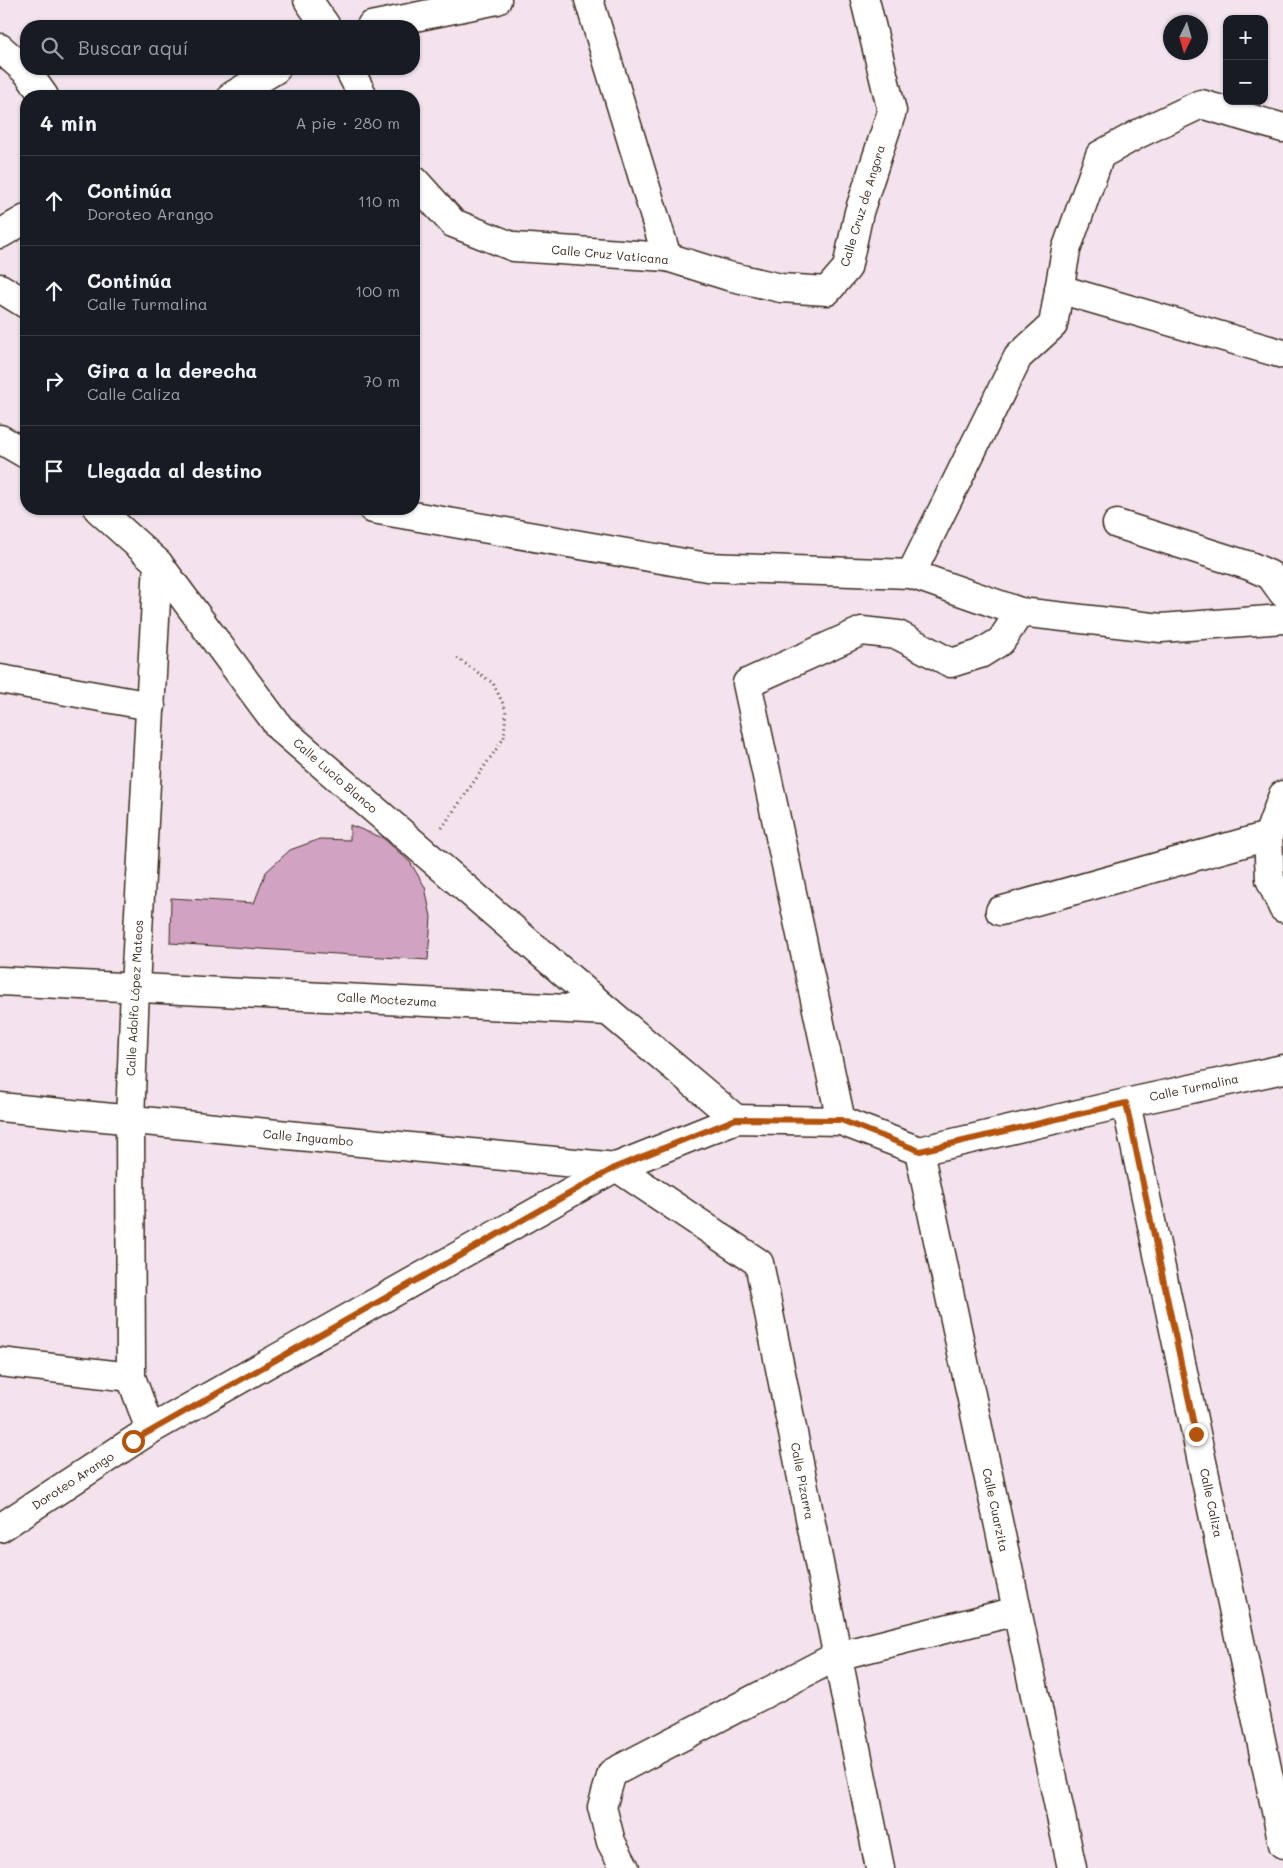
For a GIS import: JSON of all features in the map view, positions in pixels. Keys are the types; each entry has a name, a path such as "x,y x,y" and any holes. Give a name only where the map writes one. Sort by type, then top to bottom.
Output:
{"street":[{"path":"308,0 322,20"},
{"path":"401,20 497,0"},
{"path":"590,0 667,257"},
{"name":"Calle Cruz de Angora","path":"827,291 847,268 859,212 892,111 865,0"},
{"path":"0,48 20,66"},
{"path":"29,75 40,90"},
{"path":"242,90 266,75"},
{"path":"352,75 360,90"},
{"path":"911,574 1018,357 1053,325 1066,250 1100,155 1140,133 1201,104 1283,128"},
{"name":"Calle Cruz Vaticana","path":"420,187 453,223 514,247 667,257 728,276 781,288 827,291"},
{"path":"0,234 20,222"},
{"path":"0,288 20,300"},
{"path":"1058,289 1283,354"},
{"path":"0,439 20,451"},
{"name":"Calle Lucio Blanco","path":"105,515 158,563 280,728 608,1011"},
{"path":"408,515 707,567 911,574 1020,612 1161,628 1282,613"},
{"path":"1116,524 1250,566 1270,575 1283,593"},
{"name":"Calle Adolfo López Mateos","path":"150,1430 131,1377 130,1121 135,987 158,563"},
{"path":"841,1120 747,683 862,631 898,635 951,663 980,654 1001,642 1020,612"},
{"path":"0,679 151,706"},
{"path":"1283,795 1268,836 1270,879 1283,908"},
{"path":"1000,911 1268,836"},
{"name":"Calle Moctezuma","path":"0,981 608,1011"},
{"path":"608,1011 736,1119"},
{"name":"Calle Turmalina","path":"920,1151 1283,1069"},
{"name":"Calle Caliza","path":"1126,1103 1283,1844"},
{"name":"Calle Inguambo","path":"0,1107 616,1167"},
{"path":"616,1167 736,1119 841,1120 920,1151"},
{"name":"Calle Cuarzita","path":"920,1151 1072,1868"},
{"name":"Doroteo Arango","path":"0,1528 150,1430 616,1167"},
{"name":"Calle Pizarra","path":"616,1167 760,1263 880,1868"},
{"path":"0,1362 131,1377"},
{"path":"625,1868 611,1842 602,1807 612,1773 837,1656 1017,1612"}],"path":[{"path":"424,853 504,738 506,710 493,683 454,656"}],"building":[{"path":"350,825 383,838 410,862 425,887 431,917 428,960 170,943 171,898 254,903 266,872 290,850 320,839 350,840"}],"route":[{"path":"133,1441 616,1167 736,1119 841,1120 920,1151 1126,1103 1196,1434"}]}
